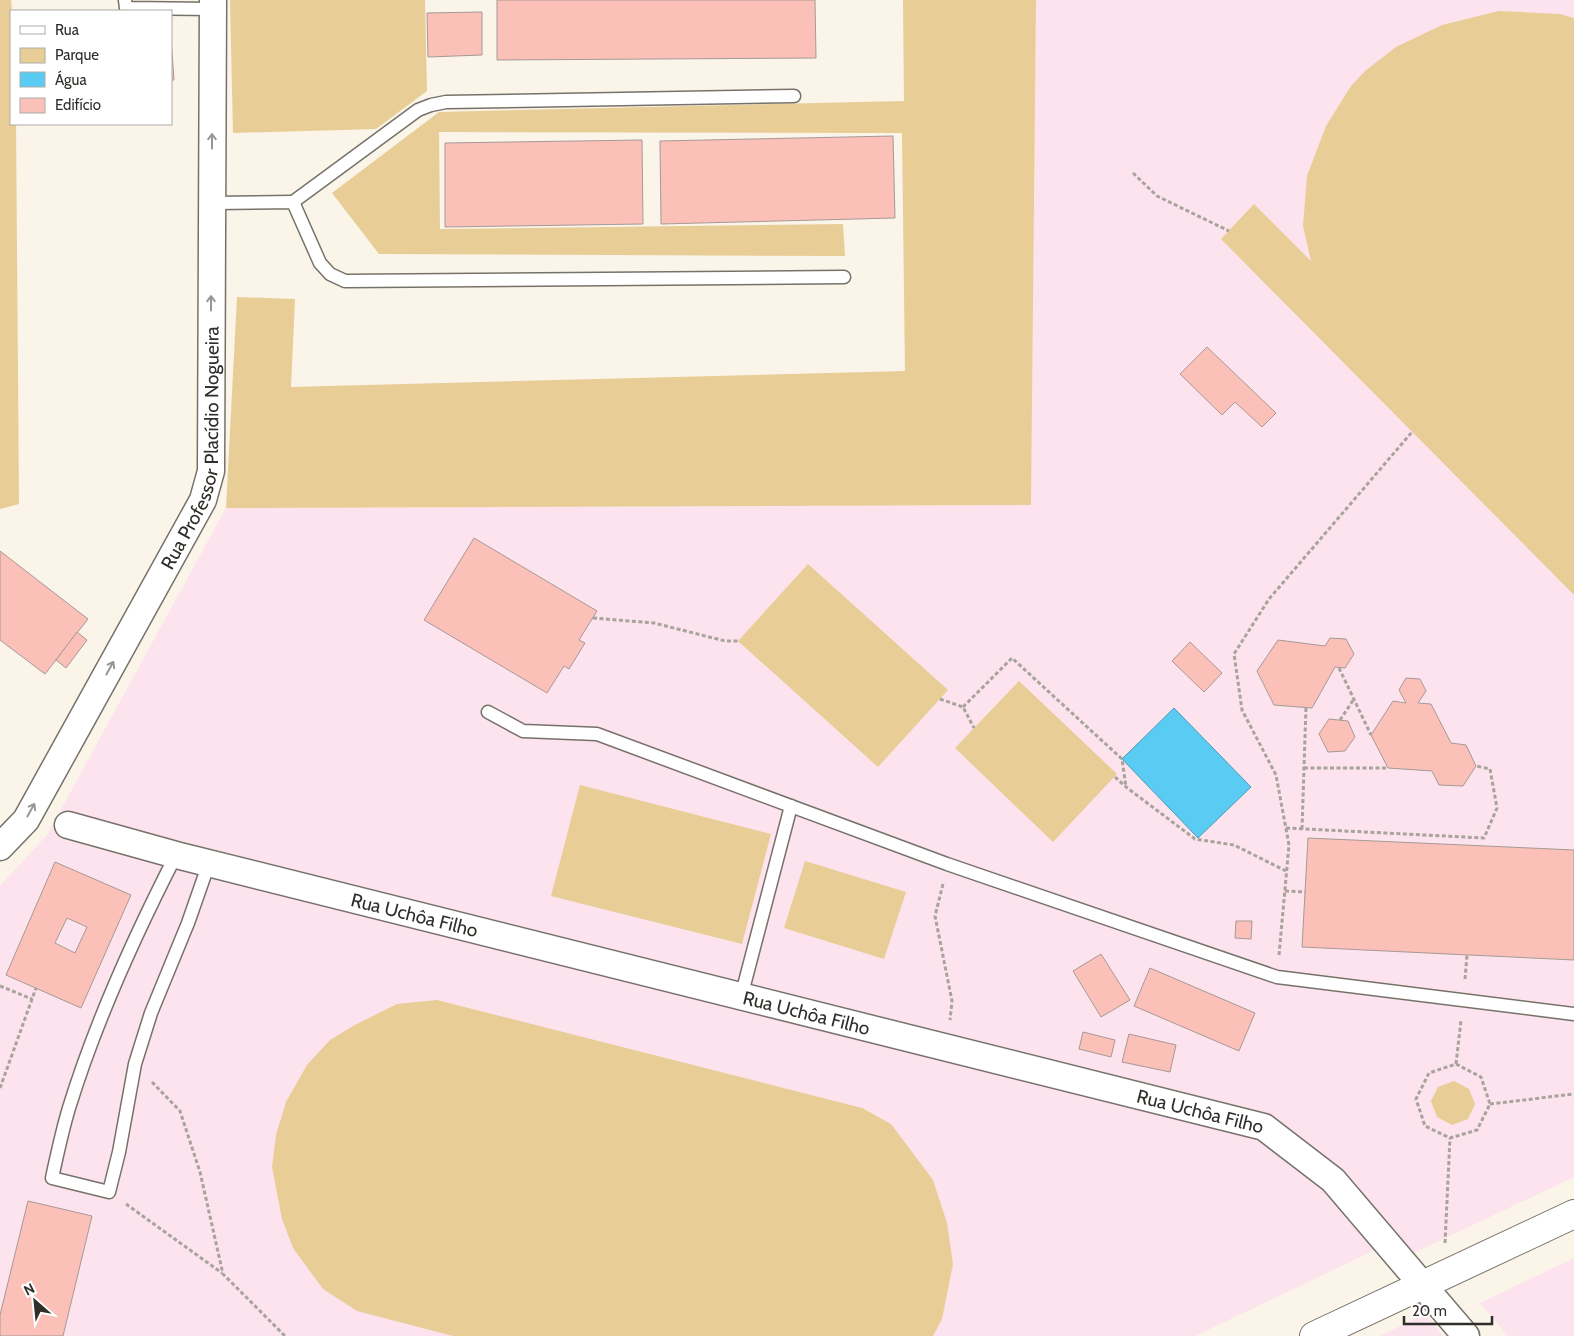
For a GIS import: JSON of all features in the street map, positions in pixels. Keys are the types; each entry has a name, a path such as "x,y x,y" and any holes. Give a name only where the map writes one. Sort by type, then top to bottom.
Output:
{"street":[{"name":"Rua Professor Placídio Nogueira","path":"0,847 26,820 203,500 211,470 213,5"},
{"name":"Rua Uchôa Filho","path":"68,825 176,855 1264,1127 1333,1180 1433,1279 1466,1336"},
{"path":"1314,1336 1574,1214"}],"lane":[{"path":"125,0 126,8 213,5"},
{"path":"212,203 293,202 418,110 446,102 794,96"},
{"path":"293,202 320,263 330,274 345,281 844,276"},
{"path":"488,712 523,731 597,734 947,864 1277,977 1574,1014"},
{"path":"741,997 791,806"},
{"path":"176,855 119,972 92,1038 68,1110 52,1178 109,1192 119,1152 134,1064 151,1013 188,923 209,863"}],"path":[{"path":"1133,173 1157,196 1229,231"},
{"path":"1277,977 1289,845 1276,775 1242,710 1234,654 1269,599 1412,432"},
{"path":"592,618 654,623 725,641 738,641"},
{"path":"963,707 1012,658 1122,759 1126,787"},
{"path":"1340,668 1371,734"},
{"path":"940,699 963,707 974,728"},
{"path":"1340,720 1354,699"},
{"path":"1302,829 1306,707"},
{"path":"1286,828 1484,838 1497,808 1490,769 1476,766"},
{"path":"1304,768 1388,768"},
{"path":"1115,776 1126,787 1195,839 1234,844 1286,871"},
{"path":"947,864 935,916 952,1002 948,1049"},
{"path":"1285,891 1305,892"},
{"path":"0,986 32,999"},
{"path":"0,1088 36,988"},
{"path":"134,1064 180,1112 200,1172 223,1274"},
{"path":"1456,1064 1482,1077 1490,1104 1477,1130 1450,1138 1425,1126 1416,1099 1429,1073 1456,1064"},
{"path":"1490,1104 1574,1094"},
{"path":"1433,1279 1450,1138"},
{"path":"109,1192 223,1274 284,1336"}],"shaded area":[{"path":"1036,0 1574,0 1574,1177 1401,1259 1373,1251 1195,1336 0,1336 0,886 47,835 226,508 1031,505"},
{"path":"1574,1258 1574,1336 1508,1336 1480,1303"},
{"path":"1425,1314 1443,1336 1380,1336"}],"green space":[{"path":"0,0 11,0 10,125 16,125 19,504 0,509"},
{"path":"230,0 425,0 427,91 376,129 233,133"},
{"path":"903,0 1036,0 1031,505 226,508 237,297 295,299 291,387 905,371 902,133 439,132 440,229 843,224 845,256 379,254 332,193 439,112 904,101"},
{"path":"1499,11 1560,14 1574,18 1574,595 1221,239 1254,204 1311,261 1303,226 1307,176 1326,126 1351,86 1365,71 1396,47 1442,25"},
{"path":"808,564 948,690 878,767 738,641"},
{"path":"1019,681 1117,774 1053,842 955,748"},
{"path":"580,785 771,834 742,944 551,896"},
{"path":"805,861 906,892 884,959 784,928"},
{"path":"437,1000 862,1108 891,1124 933,1180 947,1223 953,1264 942,1319 933,1336 453,1336 357,1311 323,1289 293,1248 282,1219 272,1167 276,1135 286,1102 307,1065 330,1040 397,1004"},
{"path":"1454,1081 1469,1089 1475,1104 1468,1119 1452,1125 1437,1117 1431,1101 1438,1087"}],"water":[{"path":"1174,708 1251,787 1198,838 1122,759"}],"building":[{"path":"497,0 815,0 816,58 497,60"},
{"path":"482,12 482,55 428,57 427,13"},
{"path":"172,52 174,80 172,80"},
{"path":"893,136 895,218 661,224 660,141"},
{"path":"642,140 643,224 445,227 445,143"},
{"path":"1207,347 1276,413 1262,427 1235,402 1222,415 1180,374"},
{"path":"474,538 597,611 579,640 585,643 569,669 564,666 547,693 424,620"},
{"path":"0,551 88,619 45,674 0,640"},
{"path":"77,632 87,640 66,668 56,660"},
{"path":"1330,638 1346,639 1354,654 1345,668 1335,667 1312,708 1274,705 1257,671 1278,640 1325,646"},
{"path":"1190,642 1222,673 1204,692 1172,661"},
{"path":"1406,678 1420,679 1426,691 1418,703 1431,704 1451,743 1466,745 1476,766 1463,786 1439,785 1432,771 1388,768 1371,735 1393,701 1406,703 1399,690"},
{"path":"1329,719 1348,721 1355,737 1345,751 1328,752 1319,734"},
{"path":"1308,838 1574,850 1574,960 1302,947"},
{"path":"55,862 131,895 81,1008 6,975","holes":["67,918 87,927 75,953 55,943"]},
{"path":"1236,921 1252,921 1251,939 1235,938"},
{"path":"1101,954 1130,1000 1101,1017 1073,971"},
{"path":"1150,968 1255,1013 1239,1051 1134,1006"},
{"path":"1083,1032 1115,1040 1111,1057 1079,1049"},
{"path":"1129,1034 1176,1045 1170,1072 1122,1062"},
{"path":"28,1201 92,1216 63,1336 0,1336 0,1315"}]}
